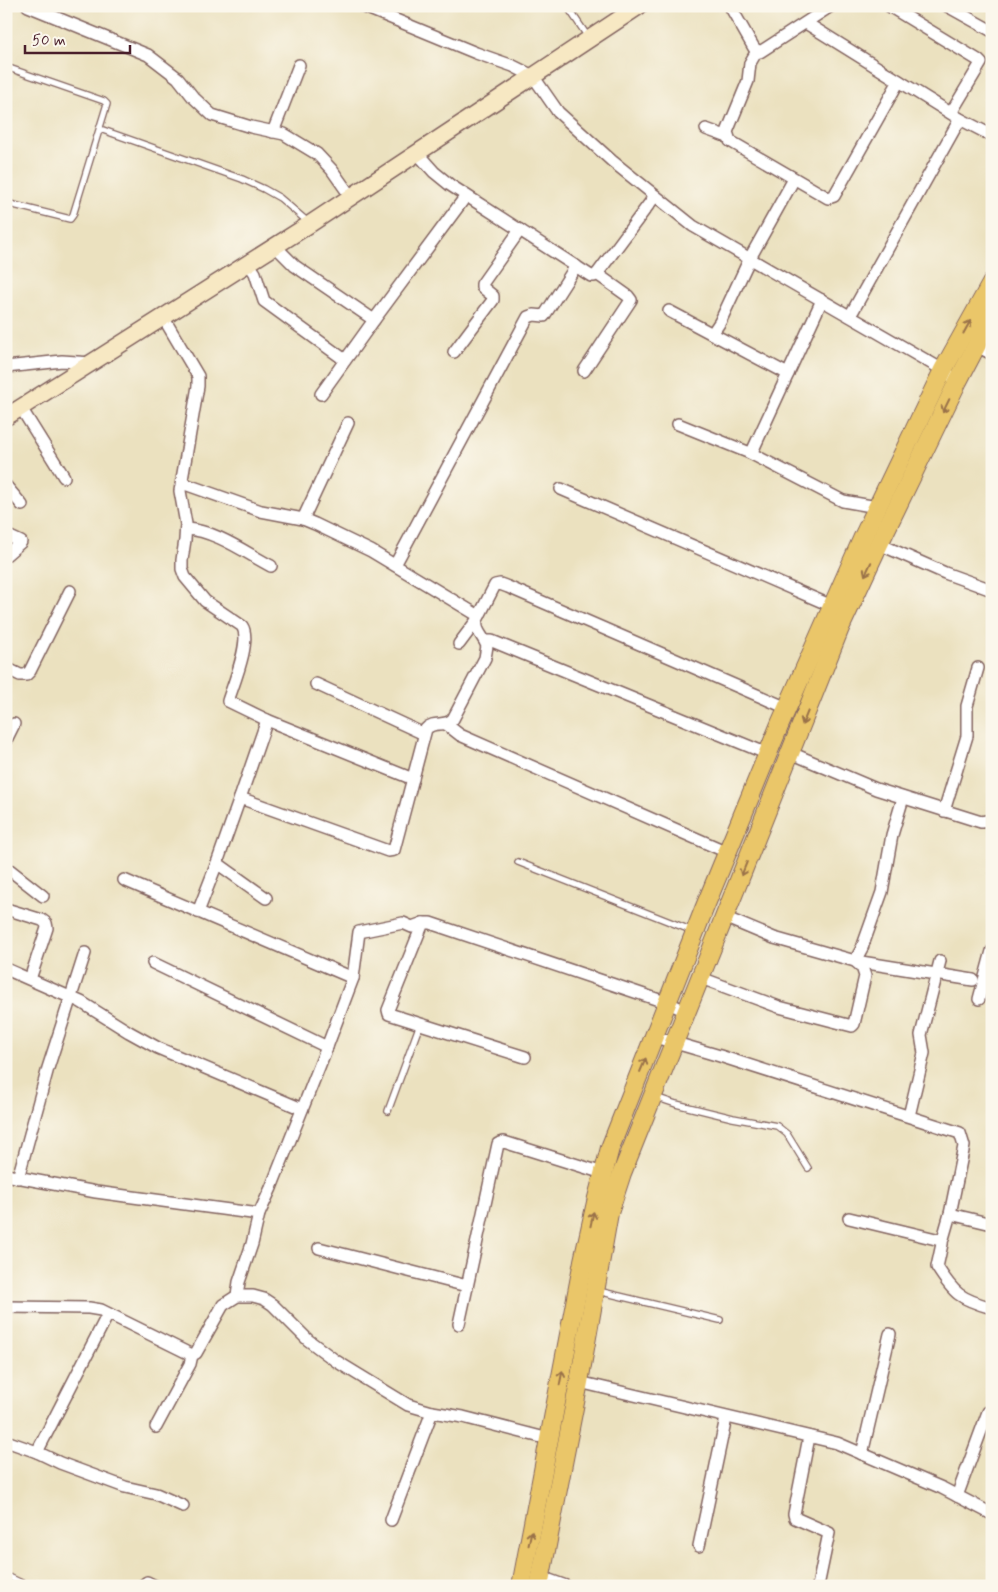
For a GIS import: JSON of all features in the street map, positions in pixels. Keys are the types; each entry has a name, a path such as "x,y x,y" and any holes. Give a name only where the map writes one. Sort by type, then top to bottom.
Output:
{"main road":[{"path":"6,417 310,224 639,6"},
{"path":"520,1586 583,1261 610,1148 695,931 787,708 877,507 943,370 992,282"},
{"path":"540,1581 579,1382 609,1213 622,1173 840,628 958,380 992,316"}],"street":[{"path":"28,6 148,56 178,78 193,97 212,115 251,128 284,134 317,154 332,170 351,197"},
{"path":"362,6 476,53 513,66 533,76 558,112 612,161 693,226 958,380"},
{"path":"730,6 757,51"},
{"path":"757,51 760,52 831,6"},
{"path":"850,316 956,116 981,63 889,6"},
{"path":"947,6 992,32"},
{"path":"806,22 956,116 988,133 992,133"},
{"path":"757,51 750,63 748,81 727,132 728,137 730,141 828,198 834,196 899,81"},
{"path":"273,132 299,66"},
{"path":"706,129 728,137"},
{"path":"417,153 450,185 591,276 597,274 655,196"},
{"path":"712,334 720,322 750,258 794,179"},
{"path":"321,394 466,196"},
{"path":"454,352 493,300 493,296 482,285 520,230"},
{"path":"275,246 295,266 374,320"},
{"path":"248,263 255,273 264,300 345,360"},
{"path":"395,565 528,318 534,315 540,317 546,314 576,266"},
{"path":"584,371 630,300 628,296 597,274"},
{"path":"750,453 754,449 822,300"},
{"path":"669,311 788,374"},
{"path":"163,317 198,376 181,498 186,529 182,560 185,577 205,601 242,626 246,632 239,668 228,701 268,720 413,779"},
{"path":"976,345 992,354"},
{"path":"6,367 62,361 92,363"},
{"path":"21,408 64,477"},
{"path":"303,519 348,423"},
{"path":"678,424 750,453 842,502 877,507"},
{"path":"182,483 261,511 303,519 371,551 478,618"},
{"path":"6,486 22,505"},
{"path":"560,489 832,606"},
{"path":"186,529 201,530 216,536 271,566"},
{"path":"6,535 21,542 6,555"},
{"path":"879,544 945,573 992,590"},
{"path":"459,644 478,618 492,589 495,585 500,584 787,708"},
{"path":"6,668 20,675 26,675 30,671 70,592"},
{"path":"240,798 392,851 395,848 426,729 433,724 446,724 453,719 484,658 487,646 477,631 478,618"},
{"path":"485,641 492,641 768,754"},
{"path":"944,811 967,736 966,706 978,668"},
{"path":"316,684 424,734"},
{"path":"198,912 268,720"},
{"path":"6,740 14,724"},
{"path":"446,724 460,735 727,852"},
{"path":"791,754 903,798 981,822 992,820"},
{"path":"855,961 862,948 882,892 892,835 903,798"},
{"path":"217,863 266,898"},
{"path":"6,867 43,896"},
{"path":"124,880 352,978"},
{"path":"6,909 42,920 46,923 47,928 30,979"},
{"path":"724,917 774,938 855,961 973,980"},
{"path":"237,1296 239,1282 252,1244 259,1214 327,1047 352,978 359,932 403,923 412,927 423,923 430,923 686,1011"},
{"path":"423,923 388,1012 391,1015 525,1057"},
{"path":"979,999 992,951"},
{"path":"18,1178 48,1068 85,953"},
{"path":"701,978 779,1007 852,1026 865,976 862,967 855,961"},
{"path":"908,1116 924,1053 921,1036 940,961"},
{"path":"153,963 327,1047"},
{"path":"6,969 70,997 158,1048 302,1109"},
{"path":"655,1037 960,1133 964,1146 950,1214 936,1267 951,1288 970,1302 992,1308"},
{"path":"458,1324 498,1144 504,1142 603,1173"},
{"path":"6,1175 105,1193 259,1214"},
{"path":"950,1214 992,1224"},
{"path":"849,1218 942,1242"},
{"path":"319,1248 467,1286"},
{"path":"192,1354 196,1353 224,1305 237,1296 253,1296 264,1299 273,1305 308,1340 336,1361 395,1398 432,1412 464,1417 549,1439"},
{"path":"6,1307 89,1308 101,1310 192,1354"},
{"path":"37,1452 108,1314"},
{"path":"862,1454 890,1334"},
{"path":"156,1427 190,1364 192,1354"},
{"path":"579,1382 837,1443 942,1488 992,1514"},
{"path":"958,1496 988,1412 992,1410"},
{"path":"390,1520 432,1412"},
{"path":"699,1546 726,1418"},
{"path":"809,1437 794,1516 829,1533 818,1586"},
{"path":"6,1441 78,1470 125,1487 156,1494 183,1506"},
{"path":"540,1581 566,1586"},
{"path":"142,1586 147,1582 155,1586"}],"lane":[{"path":"567,6 589,39"},
{"path":"6,67 104,101 107,104 73,215 70,219 6,203"},
{"path":"100,129 242,179 280,198 310,224"},
{"path":"518,862 695,931"},
{"path":"388,1111 420,1024"},
{"path":"653,1096 676,1104 733,1118 778,1126 787,1134 808,1168"},
{"path":"596,1291 720,1320"},
{"path":"9,1577 28,1586"}]}
